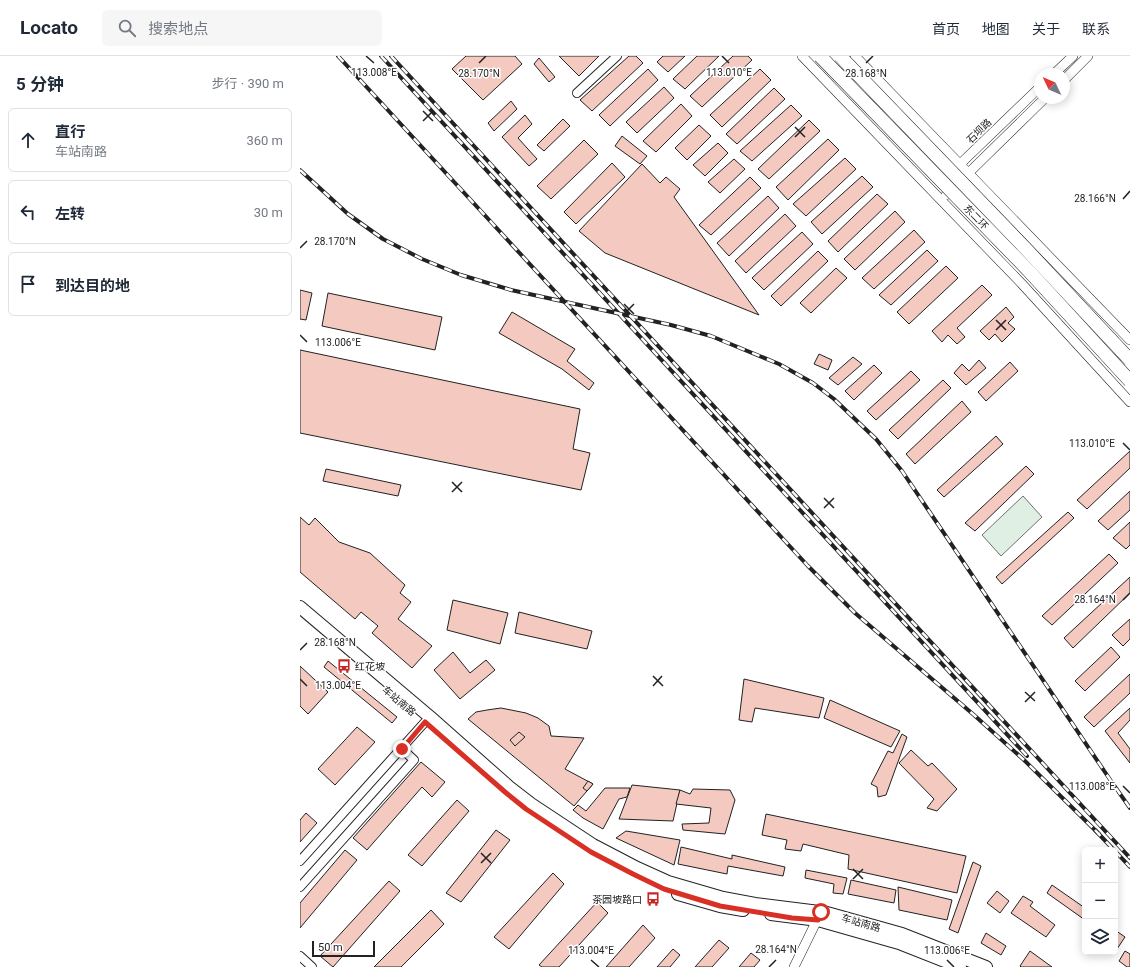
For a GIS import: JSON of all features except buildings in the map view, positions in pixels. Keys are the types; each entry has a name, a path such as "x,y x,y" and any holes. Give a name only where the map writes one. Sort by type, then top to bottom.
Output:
{"highway":[{"name":"东二环","path":"820,56 1028,270 1130,381"},
{"name":"东二环","path":"840,56 1026,249 1130,360"}],"main road":[{"name":"车站南路","path":"300,607 430,717 509,787 531,804 593,845 637,868 683,887 723,898 819,916 899,943 960,967"},
{"name":"车站南路","path":"300,617 526,809 591,852 633,874 664,889 720,906 792,918 819,916 827,913 902,934 986,967"}],"street":[{"path":"577,93 617,56"},
{"path":"802,56 1022,284 1130,402"},
{"path":"855,56 1130,340"},
{"path":"1060,68 1072,56"},
{"path":"1070,74 1088,56"},
{"name":"石坝路","path":"932,190 960,165 1034,93"},
{"path":"941,200 1039,104"},
{"path":"300,861 425,722"},
{"path":"300,887 414,760 402,749"},
{"path":"794,967 819,916"},
{"path":"300,956 312,967"}],"green space":[{"path":"1023,496 1042,517 1001,556 982,535"}],"railway":[{"path":"338,56 808,566 855,613 1024,760 1099,834"},
{"path":"381,56 1027,756"},
{"path":"391,56 1130,858"},
{"path":"300,170 348,214 383,239 422,259 461,275 511,290 671,325 711,336 779,364 813,383 834,399 876,439 902,471 1130,808"},
{"path":"1095,830 1111,847"},
{"path":"1118,854 1130,867"}],"place":[{"name":"红花坡","path":"344,666"},
{"name":"茶园坡路口","path":"653,899"}],"route":[{"path":"402,749 425,722 526,809 591,852 664,889 720,906 792,918 818,920 821,912"}]}
